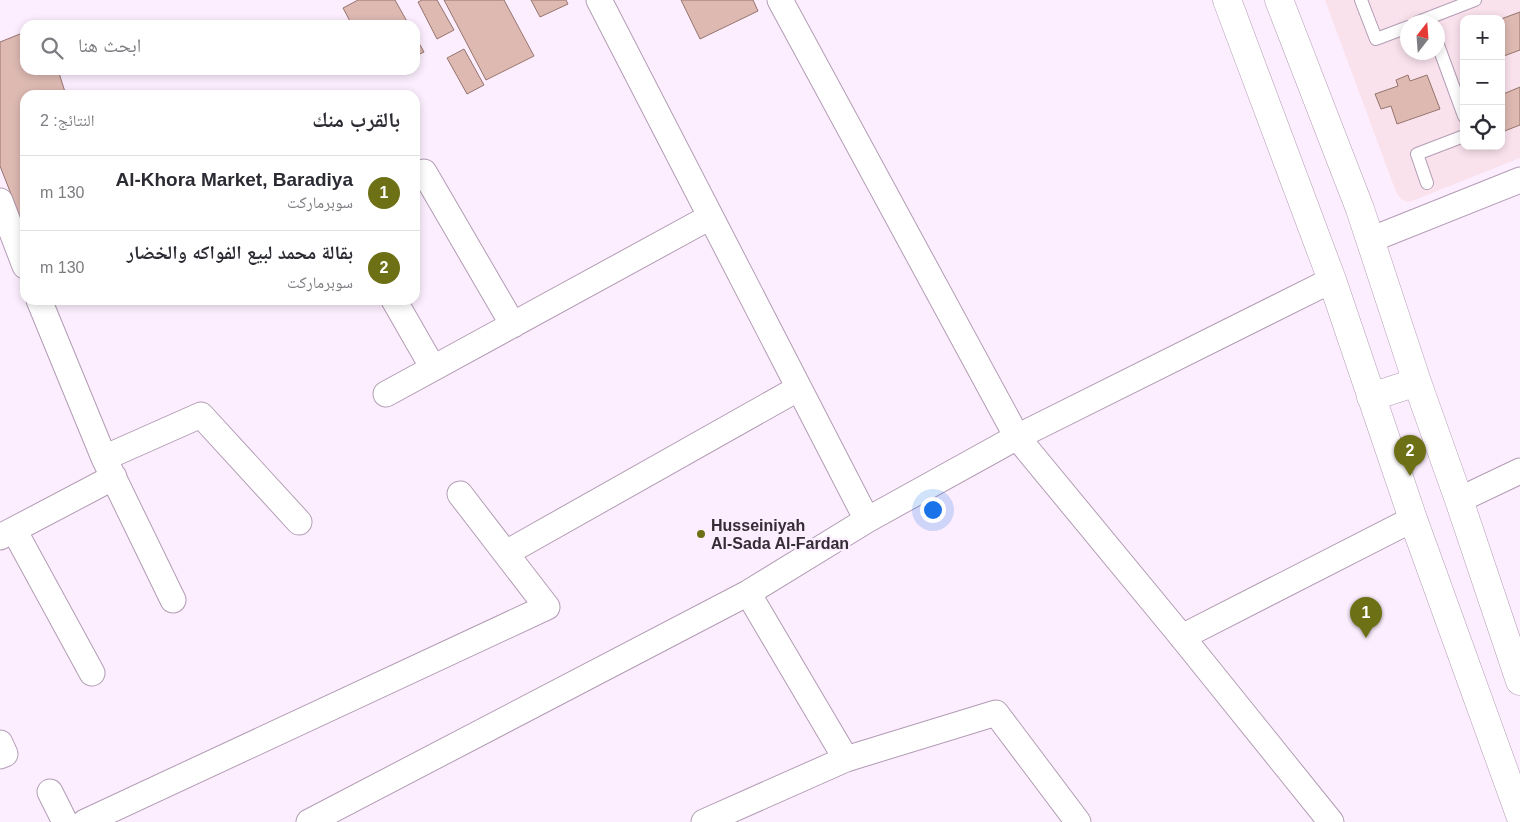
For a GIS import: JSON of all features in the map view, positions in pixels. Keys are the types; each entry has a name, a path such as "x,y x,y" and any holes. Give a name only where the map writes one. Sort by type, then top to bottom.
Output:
{"main road":[{"path":"1227,0 1332,280 1413,519 1520,815"},
{"path":"1279,0 1360,209 1417,382 1520,681"},
{"path":"1371,397 1417,382"}],"street":[{"path":"599,0 866,520"},
{"path":"780,0 1016,437 1332,822"},
{"path":"424,172 513,325"},
{"path":"1370,240 1520,180"},
{"path":"0,201 20,253"},
{"path":"386,394 710,217"},
{"path":"309,822 748,593 866,520 1016,437 1332,280"},
{"path":"41,305 110,467 173,600"},
{"path":"397,305 433,368"},
{"path":"506,553 799,388"},
{"path":"92,673 7,534 110,467 201,415 299,522"},
{"path":"1459,500 1520,471"},
{"path":"85,822 547,607 460,494"},
{"path":"1182,637 1413,519"},
{"path":"748,593 846,759"},
{"path":"704,822 846,759 996,713 1078,822"},
{"path":"0,743 5,754 0,756"},
{"path":"50,792 65,822"}],"lane":[{"path":"1361,0 1376,39 1400,30"},
{"path":"1439,15 1475,0"},
{"path":"1443,60 1460,105"},
{"path":"1427,183 1417,154 1460,138"}],"shaded area":[{"path":"1325,0 1520,0 1520,158 1412,201 1407,202 1401,199 1396,192"}],"building":[{"path":"358,0 395,0 406,20 349,20 343,8"},
{"path":"422,0 437,0 454,30 437,39 418,2"},
{"path":"444,0 504,0 534,56 486,80"},
{"path":"531,0 566,0 568,4 540,17"},
{"path":"681,0 753,0 758,11 700,39"},
{"path":"1520,12 1520,50 1505,56 1505,18"},
{"path":"20,34 20,75 60,75 64,90 20,90 20,217 0,166 0,42"},
{"path":"420,45 424,52 420,54"},
{"path":"464,49 484,85 467,94 447,58"},
{"path":"1408,75 1410,81 1427,75 1440,109 1397,124 1391,106 1381,109 1375,94 1398,86 1396,80"},
{"path":"1520,87 1520,125 1505,131 1505,105 1505,93"}],"place":[{"name":"بقالة محمد لبيع الفواكه والخضار","path":"1410,476"},
{"name":"Husseiniyah Al-Sada Al-Fardan","path":"701,534"},
{"name":"Al-Khora Market, Baradiya","path":"1366,638"}]}
